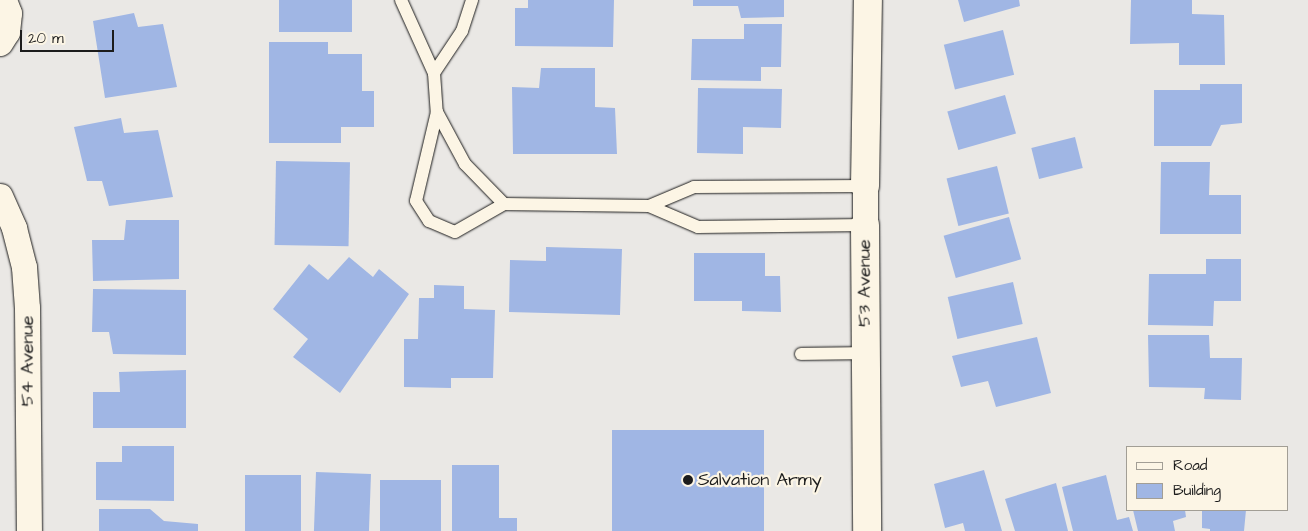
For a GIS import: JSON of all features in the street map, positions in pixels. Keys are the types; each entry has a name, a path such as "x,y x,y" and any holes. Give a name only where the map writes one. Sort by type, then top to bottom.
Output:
{"street":[{"path":"0,43 7,32 9,13 4,0"},
{"path":"865,225 868,0"},
{"name":"54 Avenue","path":"0,196 14,228 25,276 29,531"},
{"name":"53 Avenue","path":"865,225 867,531"}],"lane":[{"path":"401,0 434,73 437,112 416,201 430,221 455,232 504,204 465,164 437,112"},
{"path":"434,73 462,31 472,0"},
{"name":"53 Avenue","path":"649,206 694,188 865,186"},
{"name":"53 Avenue","path":"504,204 649,206 698,227 865,225"},
{"path":"801,354 866,353"}],"building":[{"path":"279,0 352,0 352,32 279,32"},
{"path":"528,0 614,0 613,47 515,46 515,8 528,8"},
{"path":"693,0 784,0 784,17 741,18 738,6 693,6"},
{"path":"958,0 1019,0 1020,6 964,22"},
{"path":"1131,0 1192,0 1192,14 1224,15 1225,65 1179,65 1179,43 1130,44"},
{"path":"134,13 138,27 163,24 177,87 105,98 93,21"},
{"path":"744,24 782,24 781,67 761,67 761,81 691,80 692,39 744,39"},
{"path":"1003,30 1014,75 955,89 944,45"},
{"path":"269,42 328,42 328,54 362,54 362,91 374,91 374,127 341,127 341,143 269,143"},
{"path":"541,68 595,68 595,107 615,108 617,154 513,154 512,87 539,88"},
{"path":"1200,84 1242,84 1242,123 1221,125 1211,146 1154,146 1154,90 1200,90"},
{"path":"698,88 782,89 781,128 743,127 743,154 697,153"},
{"path":"1005,95 1016,133 958,150 947,112"},
{"path":"121,118 124,133 158,130 173,197 109,206 102,181 87,181 74,127"},
{"path":"1075,137 1083,168 1039,179 1031,148"},
{"path":"276,161 350,162 349,246 275,245"},
{"path":"1161,162 1210,162 1209,195 1241,195 1241,234 1160,234"},
{"path":"997,166 1009,214 958,226 947,179"},
{"path":"1009,217 1021,259 956,278 944,236"},
{"path":"126,220 179,220 179,279 93,281 92,240 124,240"},
{"path":"546,247 622,249 620,315 509,312 510,260 546,261"},
{"path":"694,253 765,253 765,276 780,276 781,312 742,311 742,301 694,301"},
{"path":"349,257 373,277 379,269 409,294 340,393 293,357 308,339 273,309 309,264 328,280"},
{"path":"1206,259 1241,259 1241,301 1214,301 1213,326 1148,325 1149,274 1206,274"},
{"path":"1013,282 1023,324 957,339 948,297"},
{"path":"434,285 464,286 464,309 495,310 493,378 451,378 451,388 404,387 404,339 418,339 419,298 434,298"},
{"path":"93,289 186,290 186,355 113,354 109,332 92,332"},
{"path":"1148,335 1209,335 1210,358 1242,358 1241,400 1204,399 1205,388 1149,387"},
{"path":"1037,337 1051,393 996,407 988,381 961,387 952,356"},
{"path":"186,370 186,428 93,428 93,392 120,392 119,372"},
{"name":"Salvation Army","path":"612,430 764,430 764,531 612,531"},
{"path":"122,446 174,446 174,501 96,500 96,462 122,462"},
{"path":"452,465 499,465 499,518 517,518 517,531 452,531"},
{"path":"984,470 1002,531 965,531 963,523 945,528 934,484"},
{"path":"316,472 371,474 369,531 314,531"},
{"path":"245,475 301,475 301,531 245,531"},
{"path":"1106,475 1117,520 1129,517 1133,531 1073,531 1062,487"},
{"path":"380,480 441,480 441,531 380,531"},
{"path":"1056,483 1068,531 1015,531 1005,499"},
{"path":"99,509 150,509 164,521 198,524 198,531 99,531"},
{"path":"1133,511 1185,511 1186,517 1173,521 1175,531 1138,531"},
{"path":"1202,511 1246,511 1244,531 1210,531 1210,529 1202,528"}],"place":[{"name":"Salvation Army","path":"688,480"}]}
